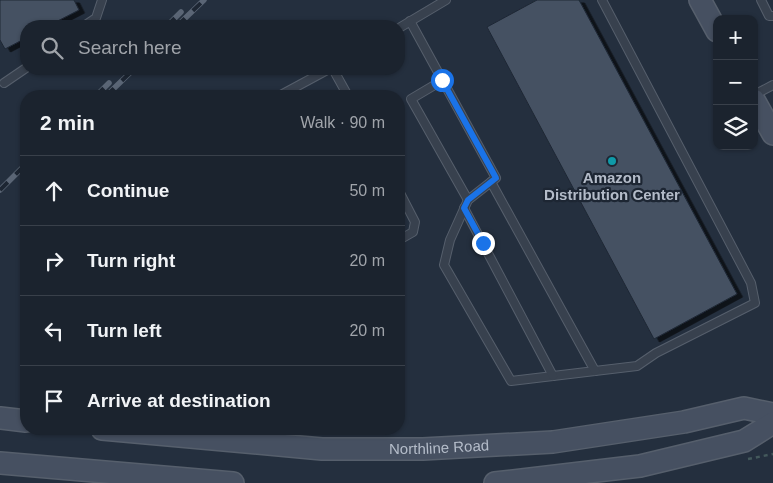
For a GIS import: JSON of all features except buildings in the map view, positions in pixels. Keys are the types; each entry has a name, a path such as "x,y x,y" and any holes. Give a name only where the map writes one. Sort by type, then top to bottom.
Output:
{"street":[{"path":"700,0 713,23"},
{"path":"757,105 773,134"},
{"name":"Northline Road","path":"168,435 312,448 423,449 563,441 684,422 744,408 773,414"},
{"path":"0,418 20,420"},
{"path":"495,483 640,466 744,441 773,422"},
{"path":"0,463 233,483"}],"lane":[{"path":"93,20 96,18 102,0"},
{"path":"405,24 446,0"},
{"path":"410,21 496,178 468,200 450,240 444,265 511,381 638,366 656,354 754,303 751,283 602,0"},
{"path":"761,0 771,16"},
{"path":"4,83 20,72"},
{"path":"290,90 318,75"},
{"path":"336,75 345,90"},
{"path":"442,80 411,99 468,200"},
{"path":"758,93 773,84"},
{"path":"491,182 594,371"},
{"path":"405,203 415,222 412,232 405,236"},
{"path":"464,208 553,376"}],"railway":[{"path":"183,20 204,0"},
{"path":"173,20 181,12"},
{"path":"112,90 128,75"},
{"path":"102,90 109,83"},
{"path":"0,190 20,170"}],"place":[{"name":"Amazon Distribution Center","path":"612,161"}],"route":[{"path":"442,80 496,178 468,200 464,208 483,243"}]}
